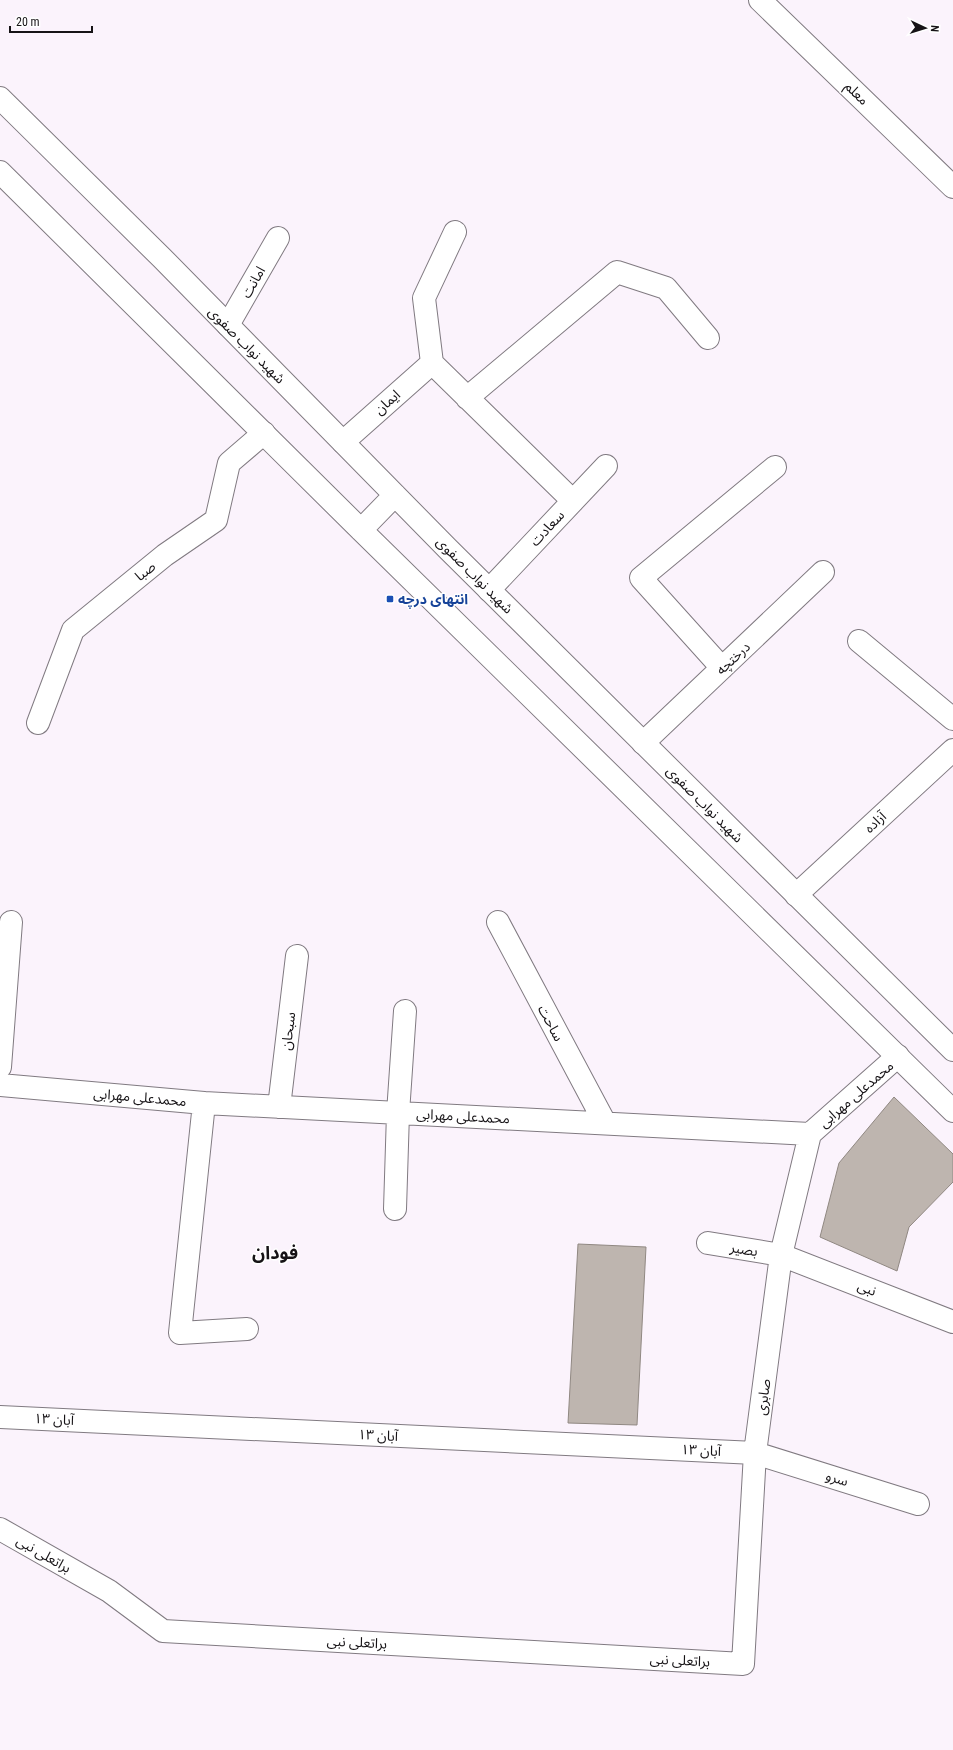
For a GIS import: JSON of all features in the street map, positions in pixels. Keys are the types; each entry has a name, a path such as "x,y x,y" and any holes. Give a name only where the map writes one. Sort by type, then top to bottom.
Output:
{"street":[{"name":"معلم","path":"760,0 953,187"},
{"name":"شهید نواب صفوی","path":"0,98 228,325 489,590 953,1050"},
{"path":"0,172 361,530 953,1110"},
{"path":"455,232 424,298 432,363 573,501"},
{"name":"امانت","path":"228,325 278,238"},
{"path":"467,398 617,272 666,288 708,338"},
{"name":"ایمان","path":"343,442 432,363"},
{"name":"صبا","path":"38,722 73,630 165,555 216,520 229,462 264,433"},
{"name":"سعادت","path":"489,590 606,466"},
{"path":"722,668 641,578 775,468"},
{"path":"361,530 395,495"},
{"name":"درختچه","path":"643,743 823,572"},
{"path":"859,641 953,719"},
{"name":"آزاده","path":"796,895 953,750"},
{"path":"0,1067 11,922"},
{"name":"ساحت","path":"498,922 605,1123"},
{"name":"سبحان","path":"278,1107 297,956"},
{"path":"395,1209 398,1113 405,1011"},
{"name":"محمدعلی مهرابی","path":"0,1085 278,1107 810,1134 898,1056"},
{"path":"204,1102 180,1333 246,1329"},
{"name":"صابری","path":"743,1664 755,1453 781,1255 810,1134"},
{"name":"بصیر","path":"708,1243 781,1255"},
{"name":"نبی","path":"781,1255 953,1322"},
{"name":"۱۳ آبان","path":"0,1417 755,1453"},
{"name":"سرو","path":"755,1453 918,1504"},
{"name":"براتعلی نبی","path":"0,1528 109,1591 163,1631 743,1664"}],"building":[{"path":"894,1097 953,1154 953,1182 909,1227 897,1271 820,1237 839,1163"},
{"path":"578,1244 646,1247 637,1425 568,1423"}],"place":[{"name":"انتهای درچه","path":"390,599"}],"district":[{"name":"فودان","path":"275,1253"}]}
